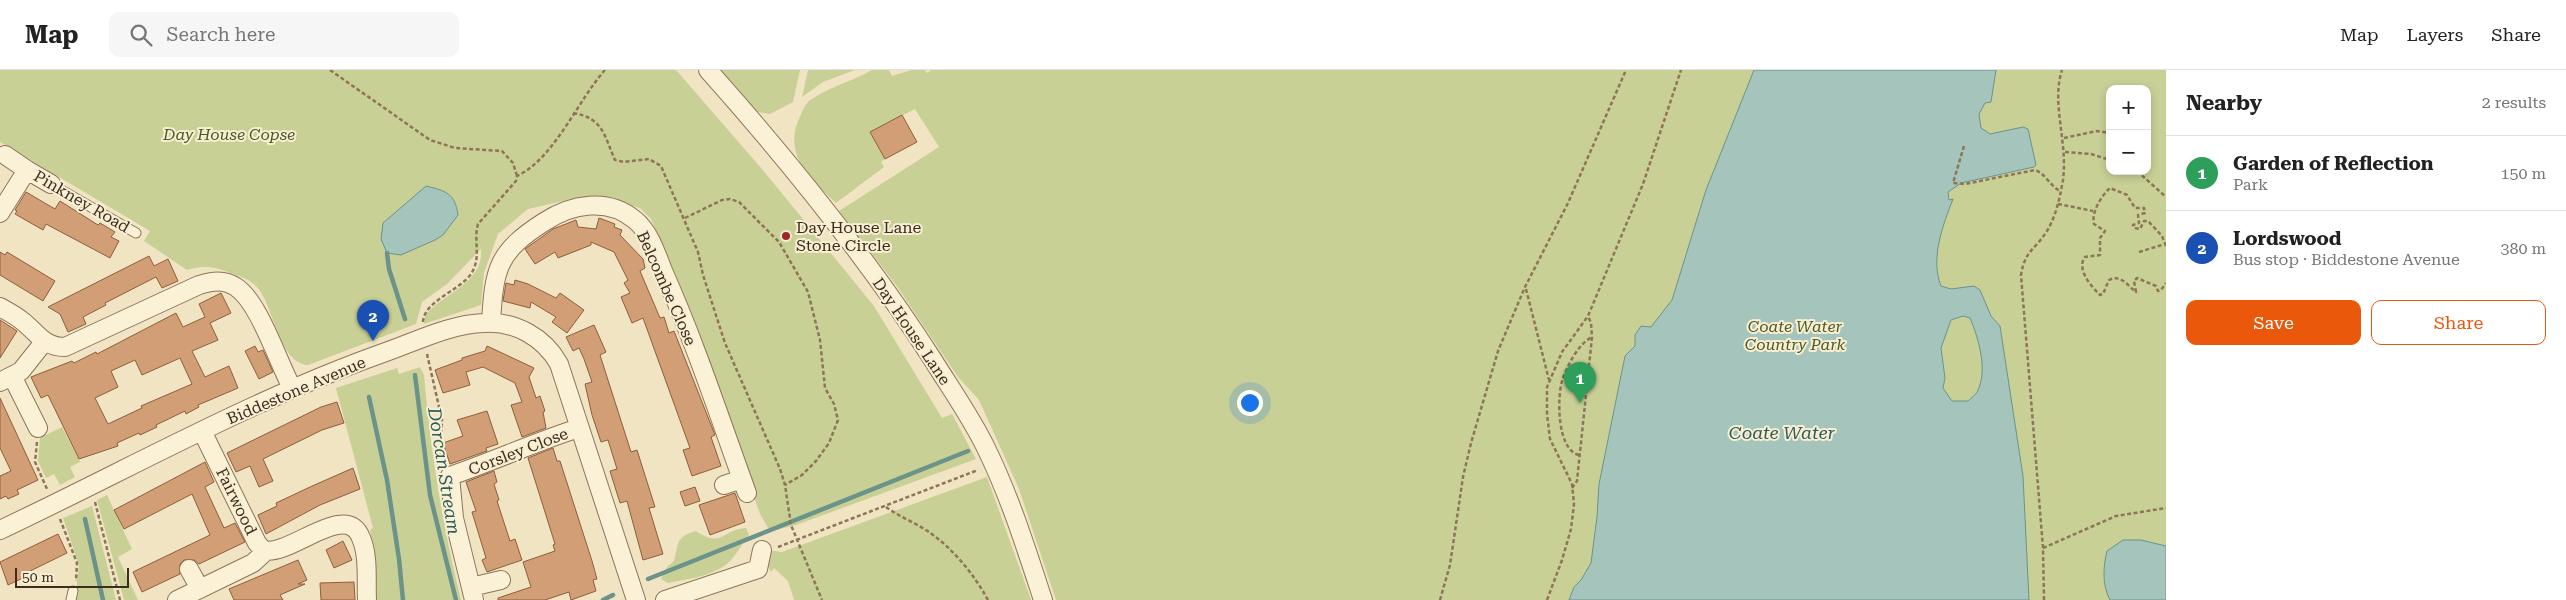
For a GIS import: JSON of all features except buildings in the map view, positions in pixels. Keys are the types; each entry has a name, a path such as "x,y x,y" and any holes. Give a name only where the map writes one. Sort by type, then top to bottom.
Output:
{"street":[{"name":"Day House Lane","path":"708,70 830,217 893,300 951,389 993,464 1021,531 1043,600"},
{"name":"Pinkney Road","path":"2,154 51,184"},
{"name":"Pinkney Road","path":"0,213 27,170"},
{"name":"Belcombe Close","path":"491,322 496,272 508,250 517,240 549,218 577,206 596,205 626,214 636,220 650,240 679,306 744,486 724,485"},
{"path":"0,307 20,320 44,342 51,346 65,347 199,285 211,281 224,281 235,285 251,302 292,388"},
{"name":"Biddestone Avenue","path":"0,530 292,388 426,338 467,325 491,322 524,330 551,352 559,364 636,600"},
{"path":"38,428 6,379 26,366 44,342"},
{"name":"Corsley Close","path":"501,580 472,594 453,509 450,476 501,458 517,449 579,428"},
{"name":"Fairwood","path":"202,431 257,543 266,551 276,551 330,526 350,526 359,532 363,543 367,600"},
{"path":"665,600 762,572 767,549"},
{"path":"177,600 253,563 266,551"},
{"path":"189,569 200,589"}],"lane":[{"name":"Pinkney Road","path":"51,184 136,233"}],"path":[{"path":"330,70 430,140 455,148 502,152 512,163 517,176"},
{"path":"464,282 477,262 478,224 516,181 517,176 553,144 586,92 605,70"},
{"path":"1442,599 1450,565 1470,443 1498,351 1526,287 1568,203 1626,70"},
{"path":"1547,600 1571,529 1574,504 1572,488 1548,433 1546,392 1562,352 1588,316 1645,176 1681,70"},
{"path":"2044,600 2043,548 2020,276 2028,253 2046,232 2058,204 2064,152 2064,138 2057,95 2062,70"},
{"path":"573,113 595,120 600,126 615,160 624,162 649,159 661,166 698,252 703,275 725,343 773,450 785,486 792,529 822,600"},
{"path":"2064,138 2097,131 2106,132"},
{"path":"1964,146 1953,184 1965,184 2035,170 2040,172 2054,188 2060,191"},
{"path":"2064,152 2091,154 2106,159"},
{"path":"2141,175 2166,197"},
{"path":"2058,204 2093,211 2097,209 2102,197 2110,188 2127,195 2135,208 2144,208 2145,211 2145,213 2138,215 2139,223 2133,225 2134,228 2140,229 2144,221 2148,221 2158,231 2166,245 2139,252"},
{"path":"685,218 722,200 739,202 779,242 808,292 820,340 825,388 834,404 838,420 829,444 816,461 802,475 785,486"},
{"path":"2093,211 2093,223 2105,230 2100,238 2101,253 2083,258 2081,266 2084,274 2098,293 2103,294 2109,280 2116,277 2120,278 2136,292 2134,281 2137,278 2154,284 2158,290 2161,290 2166,283"},
{"path":"1526,287 1549,381"},
{"path":"1572,488 1577,481 1592,337 1591,322 1588,316"},
{"path":"1580,455 1573,453 1566,443 1560,418 1560,392 1565,373 1573,359 1586,340 1592,337"},
{"path":"767,549 798,541 993,464"},
{"path":"91,486 120,600"},
{"path":"886,507 900,518 933,534 953,552 988,600"},
{"path":"2043,548 2116,516 2166,508"}],"green space":[{"name":"Day House Copse","path":"0,70 676,70 762,169 874,306 942,418 952,414 976,459 796,525 776,530 768,528 760,514 682,295 651,219 640,208 597,197 581,197 528,209 498,234 484,273 481,305 424,324 425,315 429,311 471,278 477,270 481,249 447,284 422,302 416,324 308,365 298,362 283,344 268,306 262,294 253,283 223,270 213,268 203,267 187,270 144,241 150,231 0,142"},
{"path":"720,70 800,70 793,102 770,114 757,112"},
{"path":"808,70 855,70 823,82 802,97"},
{"name":"Coate Water Country Park","path":"872,70 889,70 892,76 911,70 925,70 927,73 931,70 2166,70 2166,600 1056,600 1019,489 979,400 958,377 896,285 839,211 939,147 915,109 870,132 885,159 881,162 884,167 836,203 818,186 803,167 795,146 798,121 804,108 807,103 823,92"},
{"path":"420,367 424,375 430,433 443,516 461,600 376,600 374,553 370,530 373,528 336,388 397,368 399,374"},
{"path":"62,427 80,462 70,467 75,477 60,485 54,474 46,478 38,461 40,438"},
{"path":"987,477 1031,600 794,600 788,581 774,568 771,572 767,565 767,550 782,552"},
{"path":"107,495 132,549 118,557 138,600 124,600 97,500"},
{"path":"92,506 116,600 75,600 79,565 63,518"},
{"path":"746,528 749,535 731,560 718,570 701,576 668,583 661,579 667,567 674,561 681,538 689,533 696,531 705,536 717,538 732,531"}],"water":[{"name":"Coate Water","path":"1754,70 1996,70 1991,102 1985,103 1979,114 1981,128 1990,134 2023,127 2028,129 2036,165 1961,183 1948,192 1949,200 1953,199 1939,242 1937,264 1941,286 1951,289 1974,286 1980,290 1991,316 2000,326 2023,476 2029,600 1569,600 1574,587 1581,580 1591,563 1599,484 1625,356 1635,346 1635,335 1641,326 1651,327 1672,300 1706,190","holes":["1963,316 1970,318 1981,353 1981,382 1976,393 1968,401 1952,401 1943,388 1945,378 1941,348 1951,320"]},
{"path":"426,186 452,197 458,215 443,235 435,240 401,255 387,253 381,239 383,223"},
{"path":"2123,540 2141,540 2166,546 2166,600 2110,600 2104,582 2107,551"}],"waterway":[{"name":"Dorcan Stream","path":"387,253 389,269 405,319"},
{"name":"Dorcan Stream","path":"415,375 430,495 456,600"},
{"path":"369,397 387,480 403,600"},
{"path":"648,579 968,451"},
{"path":"85,519 103,600"},
{"path":"603,600 613,595"}],"place":[{"name":"Day House Lane Stone Circle","path":"786,236"},
{"name":"Lordswood","path":"373,341"},
{"name":"Garden of Reflection","path":"1580,403"}]}
